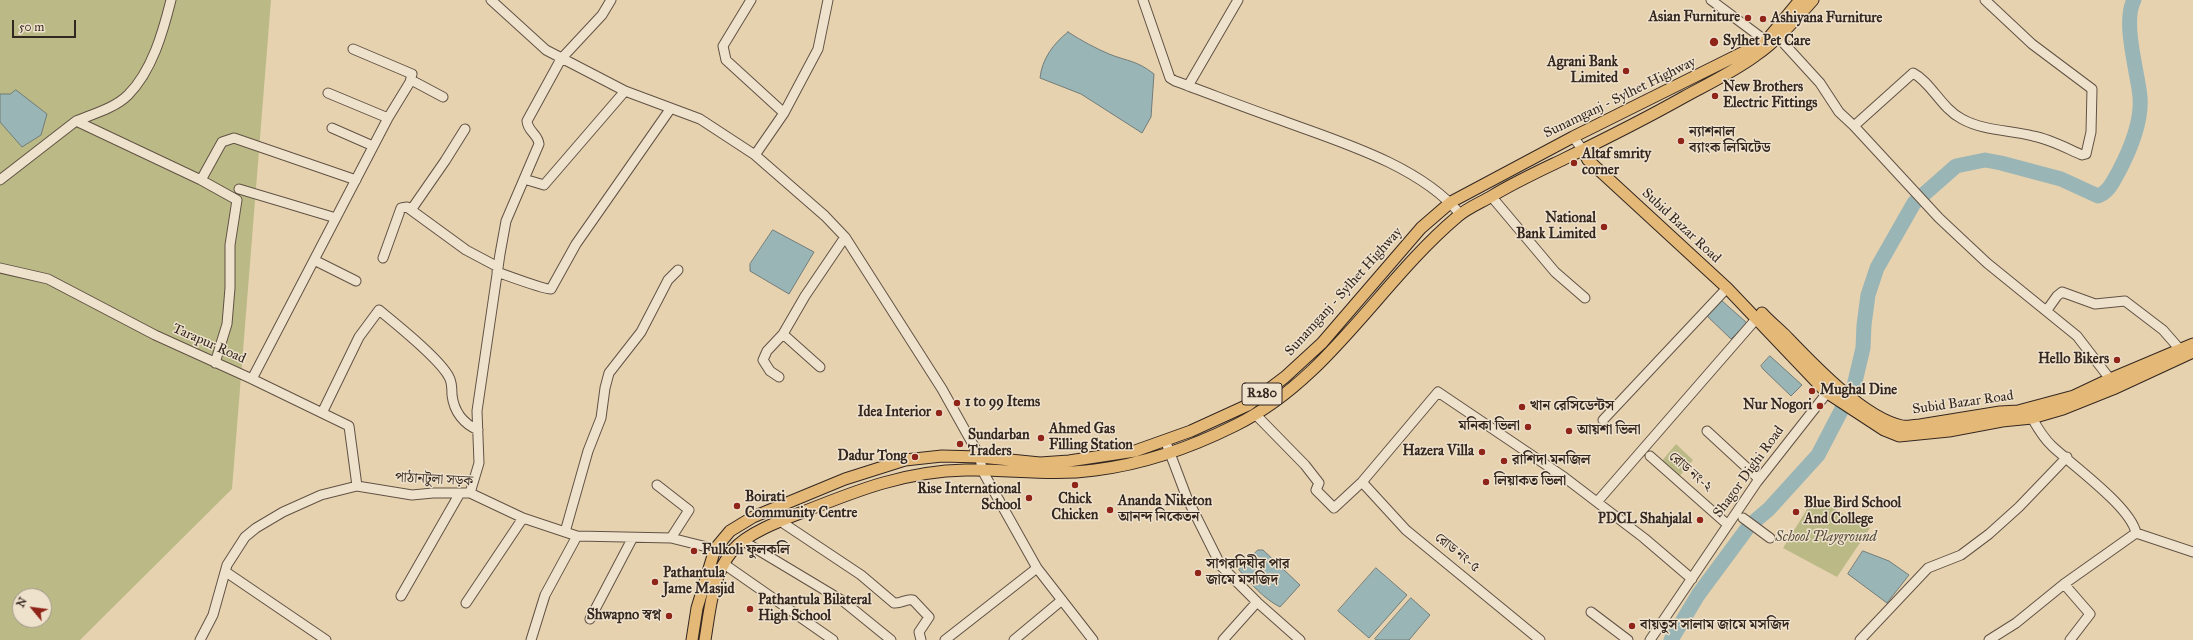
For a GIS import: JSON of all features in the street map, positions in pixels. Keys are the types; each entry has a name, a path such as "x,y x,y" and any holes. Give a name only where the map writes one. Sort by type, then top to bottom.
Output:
{"main road":[{"name":"Sunamganj - Sylhet Highway","path":"692,640 697,608 715,549 730,531 753,517 845,479 905,460 942,456 980,457 1040,462 1069,462 1135,451 1192,431 1248,405 1285,377 1322,343 1421,228 1451,202 1573,137 1766,41 1800,0"},
{"name":"Sunamganj - Sylhet Highway","path":"705,640 713,588 732,550 743,541 780,521 862,488 902,476 948,471 982,470 1039,473 1094,470 1133,464 1170,453 1256,415 1292,389 1340,342 1426,245 1460,214 1507,186 1627,128 1710,83 1755,56 1778,37 1813,0"},
{"name":"Subid Bazar Road","path":"1583,150 1588,160 1727,288 1830,388 1884,430 1899,436 1948,431 2002,421 2029,414 2063,409 2113,389 2186,353 2193,344"},
{"name":"Subid Bazar Road","path":"1583,150 1597,158 1630,192 1785,334 1830,388"},
{"name":"Subid Bazar Road","path":"2029,414 2074,396 2110,379 2186,353"}],"street":[{"path":"0,180 76,121 104,110 128,94 142,75 153,54 171,0"},
{"path":"490,0 546,50 561,59 625,91 700,119 755,155 825,216 845,237 942,389 980,457 982,470 1038,568 1093,640"},
{"path":"470,493 479,463 477,412 497,270 506,221 540,144 538,138 528,129 527,122 561,59 602,15 611,0"},
{"path":"751,0 723,46 726,60 784,113"},
{"path":"755,155 784,113 818,49 828,0"},
{"path":"1143,0 1170,78 1377,158 1422,180 1451,202 1460,214"},
{"path":"1188,86 1238,0"},
{"path":"1711,0 1766,41"},
{"path":"1854,126 1913,72 1950,112 1963,120 1995,130 2034,136 2058,144 2082,155 2086,154 2092,132 2092,89 2032,44 1985,0"},
{"path":"1778,37 1820,83 1838,112 1854,126 1876,151 1915,190 1939,218 1987,263 2047,310 2077,336 2110,379"},
{"path":"252,379 373,146 410,82 412,74 353,49"},
{"path":"410,82 413,81 443,97"},
{"path":"524,179 544,185 625,91"},
{"path":"328,93 388,118"},
{"path":"383,258 401,208 407,207 466,250 497,270 546,290 551,289 576,244 671,108"},
{"path":"76,121 201,180 237,200 230,245 227,324 215,363"},
{"path":"332,128 373,146"},
{"path":"411,210 465,129"},
{"path":"1573,137 1583,150"},
{"path":"201,180 222,142 234,138 356,180"},
{"path":"239,189 336,218"},
{"path":"1491,196 1555,272 1585,298"},
{"path":"779,378 770,371 763,360 767,351 783,334 805,296 845,237"},
{"path":"314,260 356,281"},
{"name":"Tarapur Road","path":"0,268 48,280 155,335 252,379 349,426 357,486"},
{"path":"565,532 588,451 600,418 609,373 641,332 668,280 678,270"},
{"path":"1603,420 1727,288"},
{"path":"2047,310 2057,296 2062,292 2095,304 2125,301 2162,330 2186,353"},
{"path":"322,412 359,337 378,310 441,365 450,378 453,398 462,420 466,425 478,430"},
{"path":"1597,502 1757,318"},
{"path":"783,334 820,367"},
{"name":"Shagor Dighi Road","path":"1650,640 1760,479 1830,388"},
{"path":"1256,415 1304,465 1319,483 1316,490 1332,507 1336,508 1362,482 1438,392 1597,502 1692,579"},
{"path":"2029,414 2052,446 2067,457 2128,516 2135,527 2136,533"},
{"path":"1707,431 1760,479"},
{"path":"1165,440 1187,498 1221,566 1257,602 1300,640"},
{"name":"রোড নং-২","path":"1650,456 1728,525"},
{"path":"1860,640 1928,568 1961,555 1989,534 2019,507 2067,457"},
{"name":"রোড নং-৫","path":"1362,482 1406,530 1540,640"},
{"path":"657,485 689,510 671,538"},
{"name":"পাঠানটুলা সড়ক","path":"202,639 213,615 226,572 238,545 256,528 284,512 321,495 357,486 412,495 470,493 523,518 577,536 632,539 671,538 715,549 732,550"},
{"path":"400,596 460,493"},
{"path":"466,603 523,518"},
{"path":"1743,518 1770,538"},
{"path":"780,521 860,575 894,603 898,604 910,599 913,600 929,616 919,632 921,640"},
{"path":"2136,533 2193,552"},
{"path":"1989,640 2037,608 2064,584 2136,533"},
{"path":"531,640 545,595 577,536"},
{"path":"590,619 632,539"},
{"path":"743,541 843,601 891,640"},
{"path":"724,564 833,640"},
{"path":"945,640 1038,568"},
{"path":"226,572 326,640"},
{"path":"2064,584 2090,614 2070,640"},
{"path":"1014,640 1062,600"},
{"path":"1223,640 1257,602"},
{"path":"1592,612 1628,640"}],"green space":[{"path":"0,0 271,0 232,489 80,640 0,640"},
{"path":"1676,444 1693,460 1678,478 1661,462"},
{"name":"School Playground","path":"1814,498 1870,528 1837,577 1783,548"}],"water":[{"path":"1068,32 1109,54 1148,69 1154,74 1151,117 1142,133 1081,94 1040,78 1043,64 1049,52"},
{"path":"16,90 47,114 41,135 22,147 0,122 0,94 10,94"},
{"path":"773,230 814,252 789,294 750,271 750,264"},
{"path":"1721,300 1747,323 1731,339 1706,315"},
{"path":"1770,356 1802,385 1791,396 1761,366"},
{"path":"1258,550 1263,550 1300,585 1280,607 1263,595 1239,570"},
{"path":"1863,551 1889,561 1909,575 1887,603 1848,574"},
{"path":"1376,568 1407,595 1369,638 1338,611"},
{"path":"1411,598 1430,615 1409,640 1375,639"}],"waterway":[{"path":"1854,386 1863,348 1868,295 1877,268 1914,203 1956,166 1985,160 2001,163 2061,179 2098,196 2105,192 2110,186 2127,154 2139,116 2139,87 2130,34 2131,10 2134,0"},
{"path":"1671,640 1698,595 1749,526 1769,509 1818,455 1842,409"}],"place":[{"name":"Asian Furniture","path":"1748,18"},
{"name":"Ashiyana Furniture","path":"1763,19"},
{"name":"Sylhet Pet Care","path":"1714,42"},
{"name":"Agrani Bank Limited","path":"1626,71"},
{"name":"New Brothers Electric Fittings","path":"1715,96"},
{"name":"ন্যাশনাল ব্যাংক লিমিটেড","path":"1681,141"},
{"name":"Altaf smrity corner","path":"1574,163"},
{"name":"National Bank Limited","path":"1604,227"},
{"name":"Hello Bikers","path":"2117,360"},
{"name":"Mughal Dine","path":"1812,391"},
{"name":"1 to 99 Items","path":"957,403"},
{"name":"Nur Nogori","path":"1820,406"},
{"name":"খান রেসিডেন্টস","path":"1522,407"},
{"name":"Idea Interior","path":"939,413"},
{"name":"মনিকা ভিলা","path":"1528,427"},
{"name":"আয়শা ভিলা","path":"1569,431"},
{"name":"Ahmed Gas Filling Station","path":"1041,438"},
{"name":"Sundarban Traders","path":"960,444"},
{"name":"Hazera Villa","path":"1482,452"},
{"name":"Dadur Tong","path":"915,457"},
{"name":"রাশিদা মনজিল","path":"1504,461"},
{"name":"লিয়াকত ভিলা","path":"1486,482"},
{"name":"Chick Chicken","path":"1075,485"},
{"name":"Rise International School","path":"1029,498"},
{"name":"Boirati Community Centre","path":"737,506"},
{"name":"Ananda Niketon আনন্দ নিকেতন","path":"1110,510"},
{"name":"Blue Bird School And College","path":"1796,512"},
{"name":"PDCL Shahjalal","path":"1700,520"},
{"name":"Fulkoli ফুলকলি","path":"694,551"},
{"name":"সাগরদিঘীর পার জামে মসজিদ","path":"1198,573"},
{"name":"Pathantula Jame Masjid","path":"655,582"},
{"name":"Pathantula Bilateral High School","path":"750,609"},
{"name":"Shwapno স্বপ্ন","path":"669,616"},
{"name":"বায়তুস সালাম জামে মসজিদ","path":"1632,626"}]}
